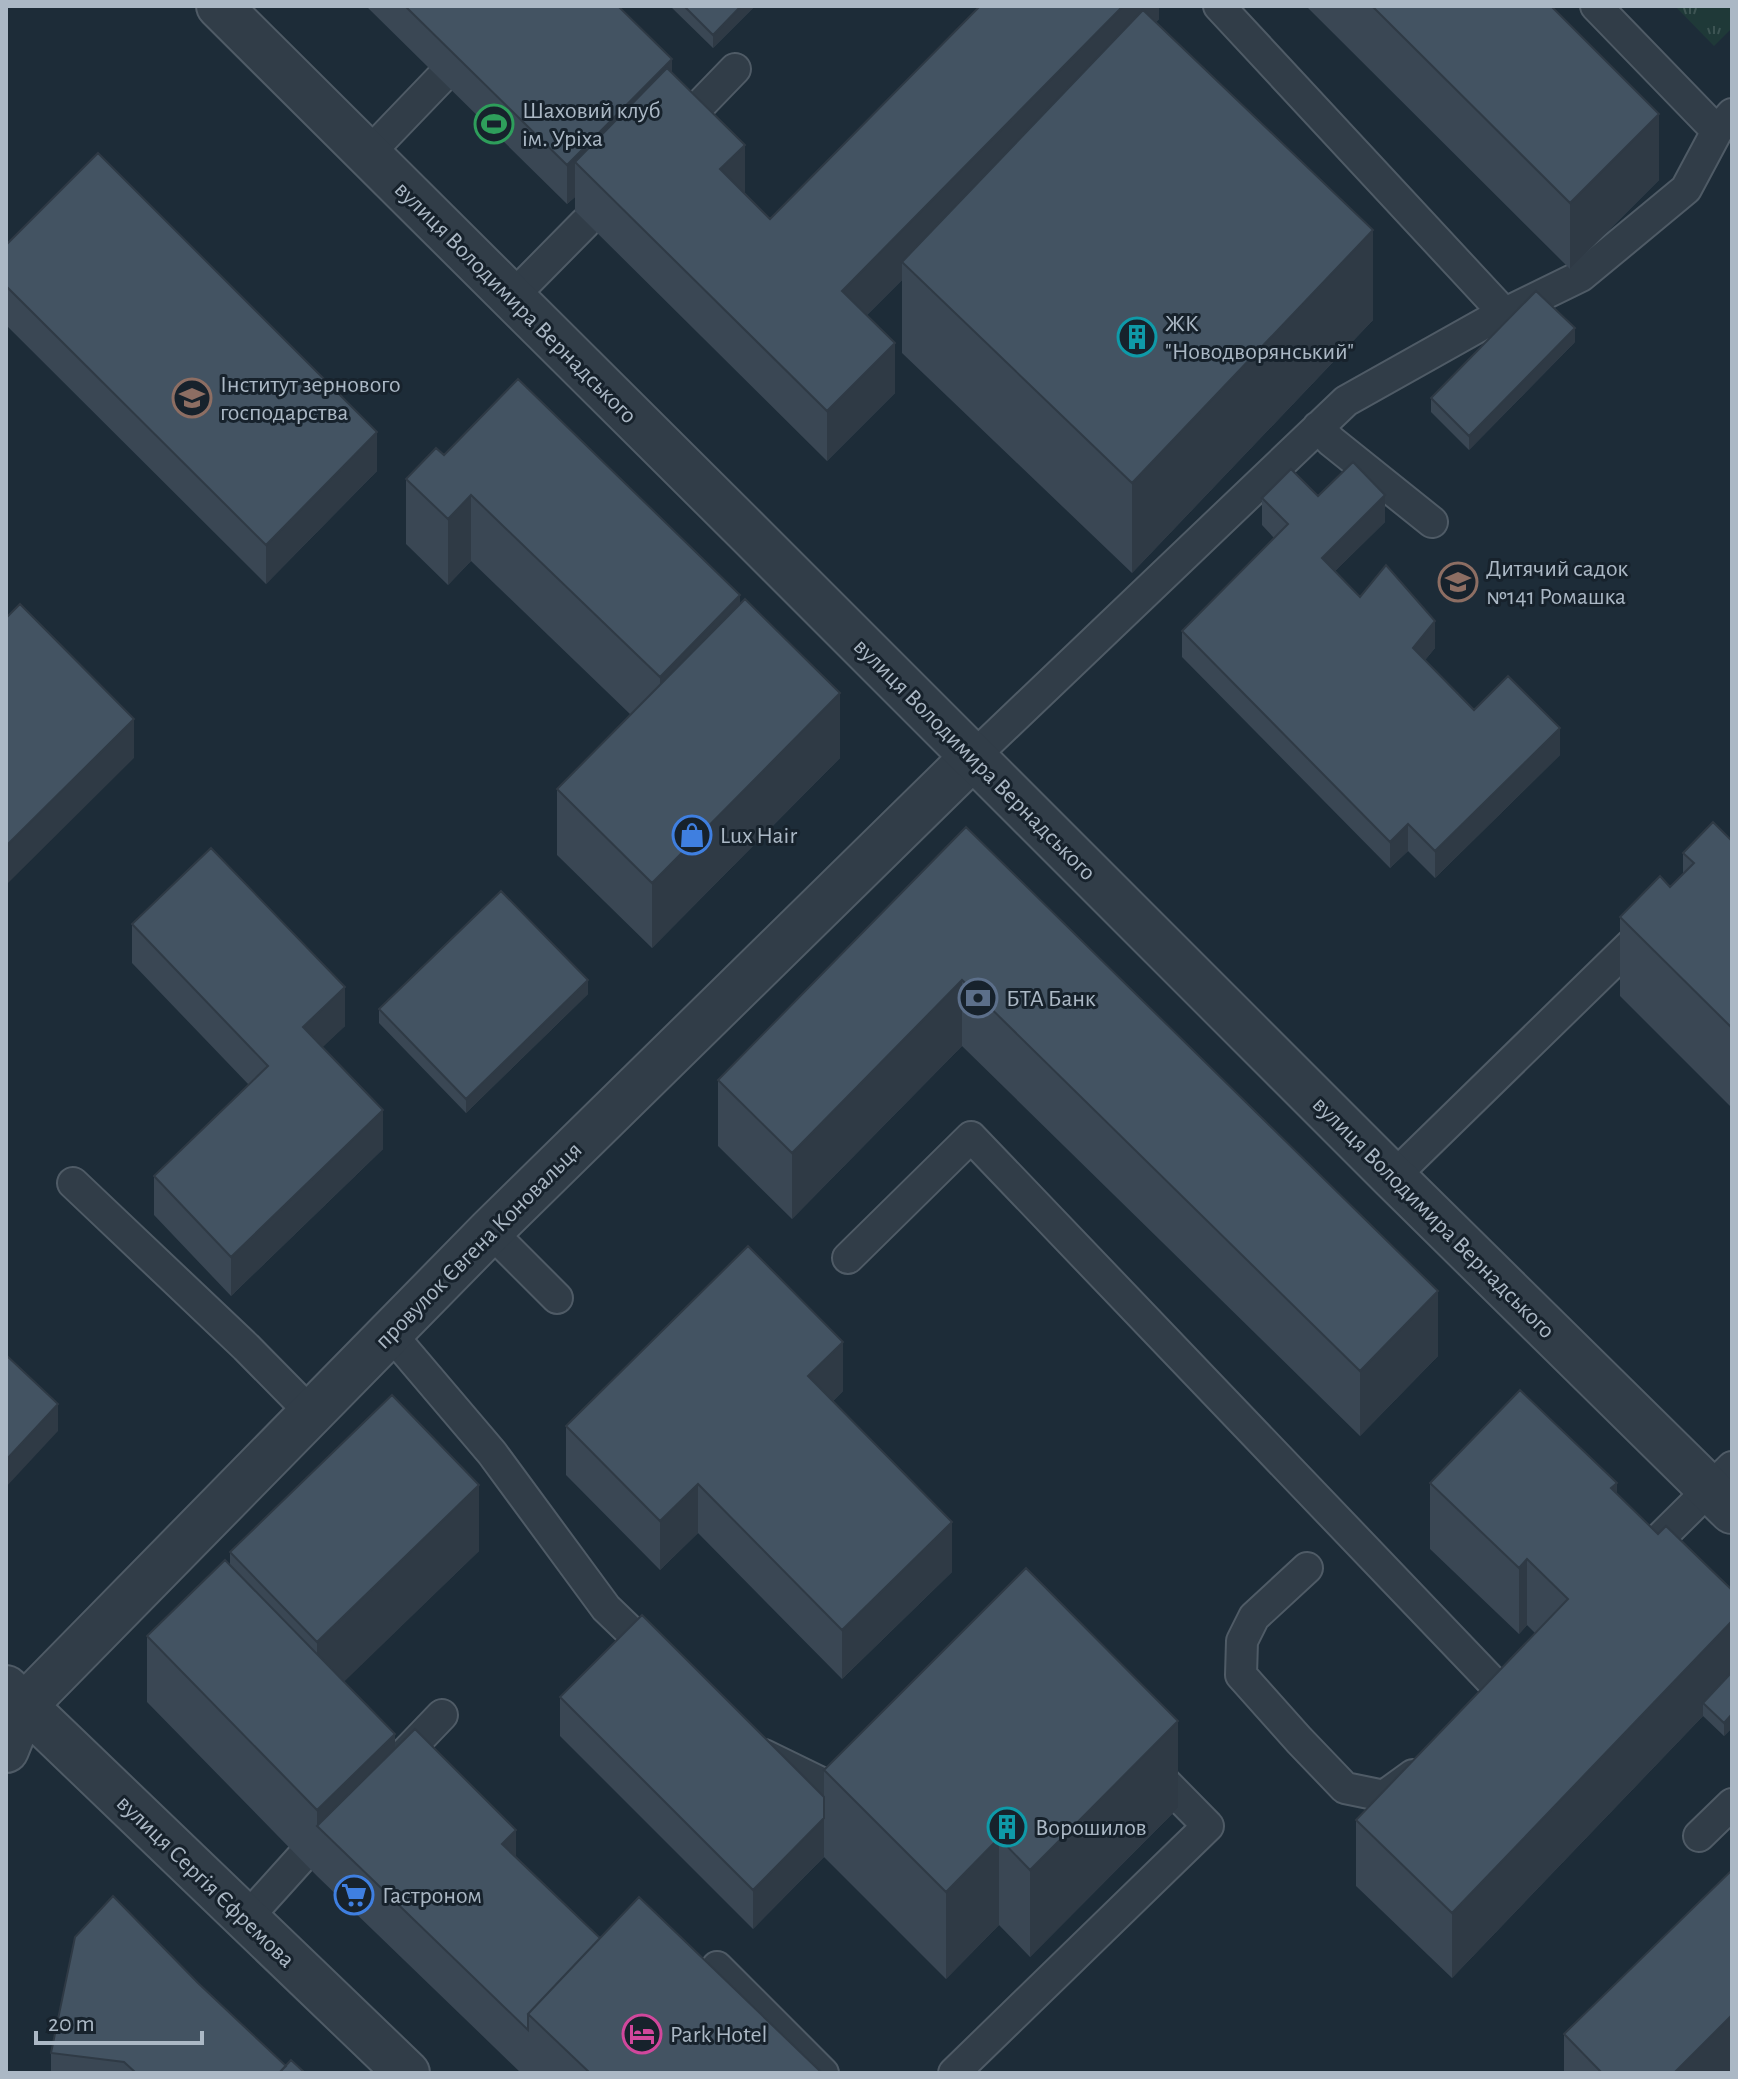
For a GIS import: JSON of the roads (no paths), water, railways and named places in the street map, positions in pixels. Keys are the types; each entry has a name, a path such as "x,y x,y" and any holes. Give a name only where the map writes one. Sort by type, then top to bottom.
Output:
{"street":[{"name":"вулиця Володимира Вернадського","path":"219,6 1393,1177 1725,1489"},
{"name":"провулок Євгена Коновальця","path":"6,1750 15,1697 312,1414 490,1231 973,757"},
{"name":"вулиця Сергія Єфремова","path":"15,1697 407,2073"}],"lane":[{"path":"1219,6 1505,314"},
{"path":"973,757 1346,401 1485,323 1581,276 1686,189 1724,122 1596,6"},
{"path":"678,128 735,69"},
{"path":"367,155 440,79"},
{"path":"511,298 585,223"},
{"path":"1318,427 1331,441 1432,522"},
{"path":"1393,1177 1668,908"},
{"path":"848,1258 971,1137 1502,1694"},
{"path":"73,1183 312,1414"},
{"path":"490,1231 557,1298"},
{"path":"390,1333 492,1453 606,1608 673,1673"},
{"path":"1628,1570 1725,1489"},
{"path":"1307,1568 1254,1617 1242,1641 1241,1675 1345,1788 1384,1796 1440,1755"},
{"path":"377,1781 442,1715"},
{"path":"741,1738 752,1749 844,1794 878,1761"},
{"path":"954,2073 1208,1826 1133,1749"},
{"path":"1699,1836 1732,1804"},
{"path":"246,1919 301,1858"},
{"path":"717,1967 823,2073"}],"place":[{"name":"Шаховий клуб ім. Уріха","path":"494,124"},
{"name":"ЖК \"Новодворянський\"","path":"1137,337"},
{"name":"Інститут зернового господарства","path":"192,398"},
{"name":"Дитячий садок №141 Ромашка","path":"1458,582"},
{"name":"Lux Hair","path":"692,835"},
{"name":"БТА Банк","path":"978,998"},
{"name":"Ворошилов","path":"1007,1827"},
{"name":"Гастроном","path":"354,1895"},
{"name":"Park Hotel","path":"642,2034"}]}
